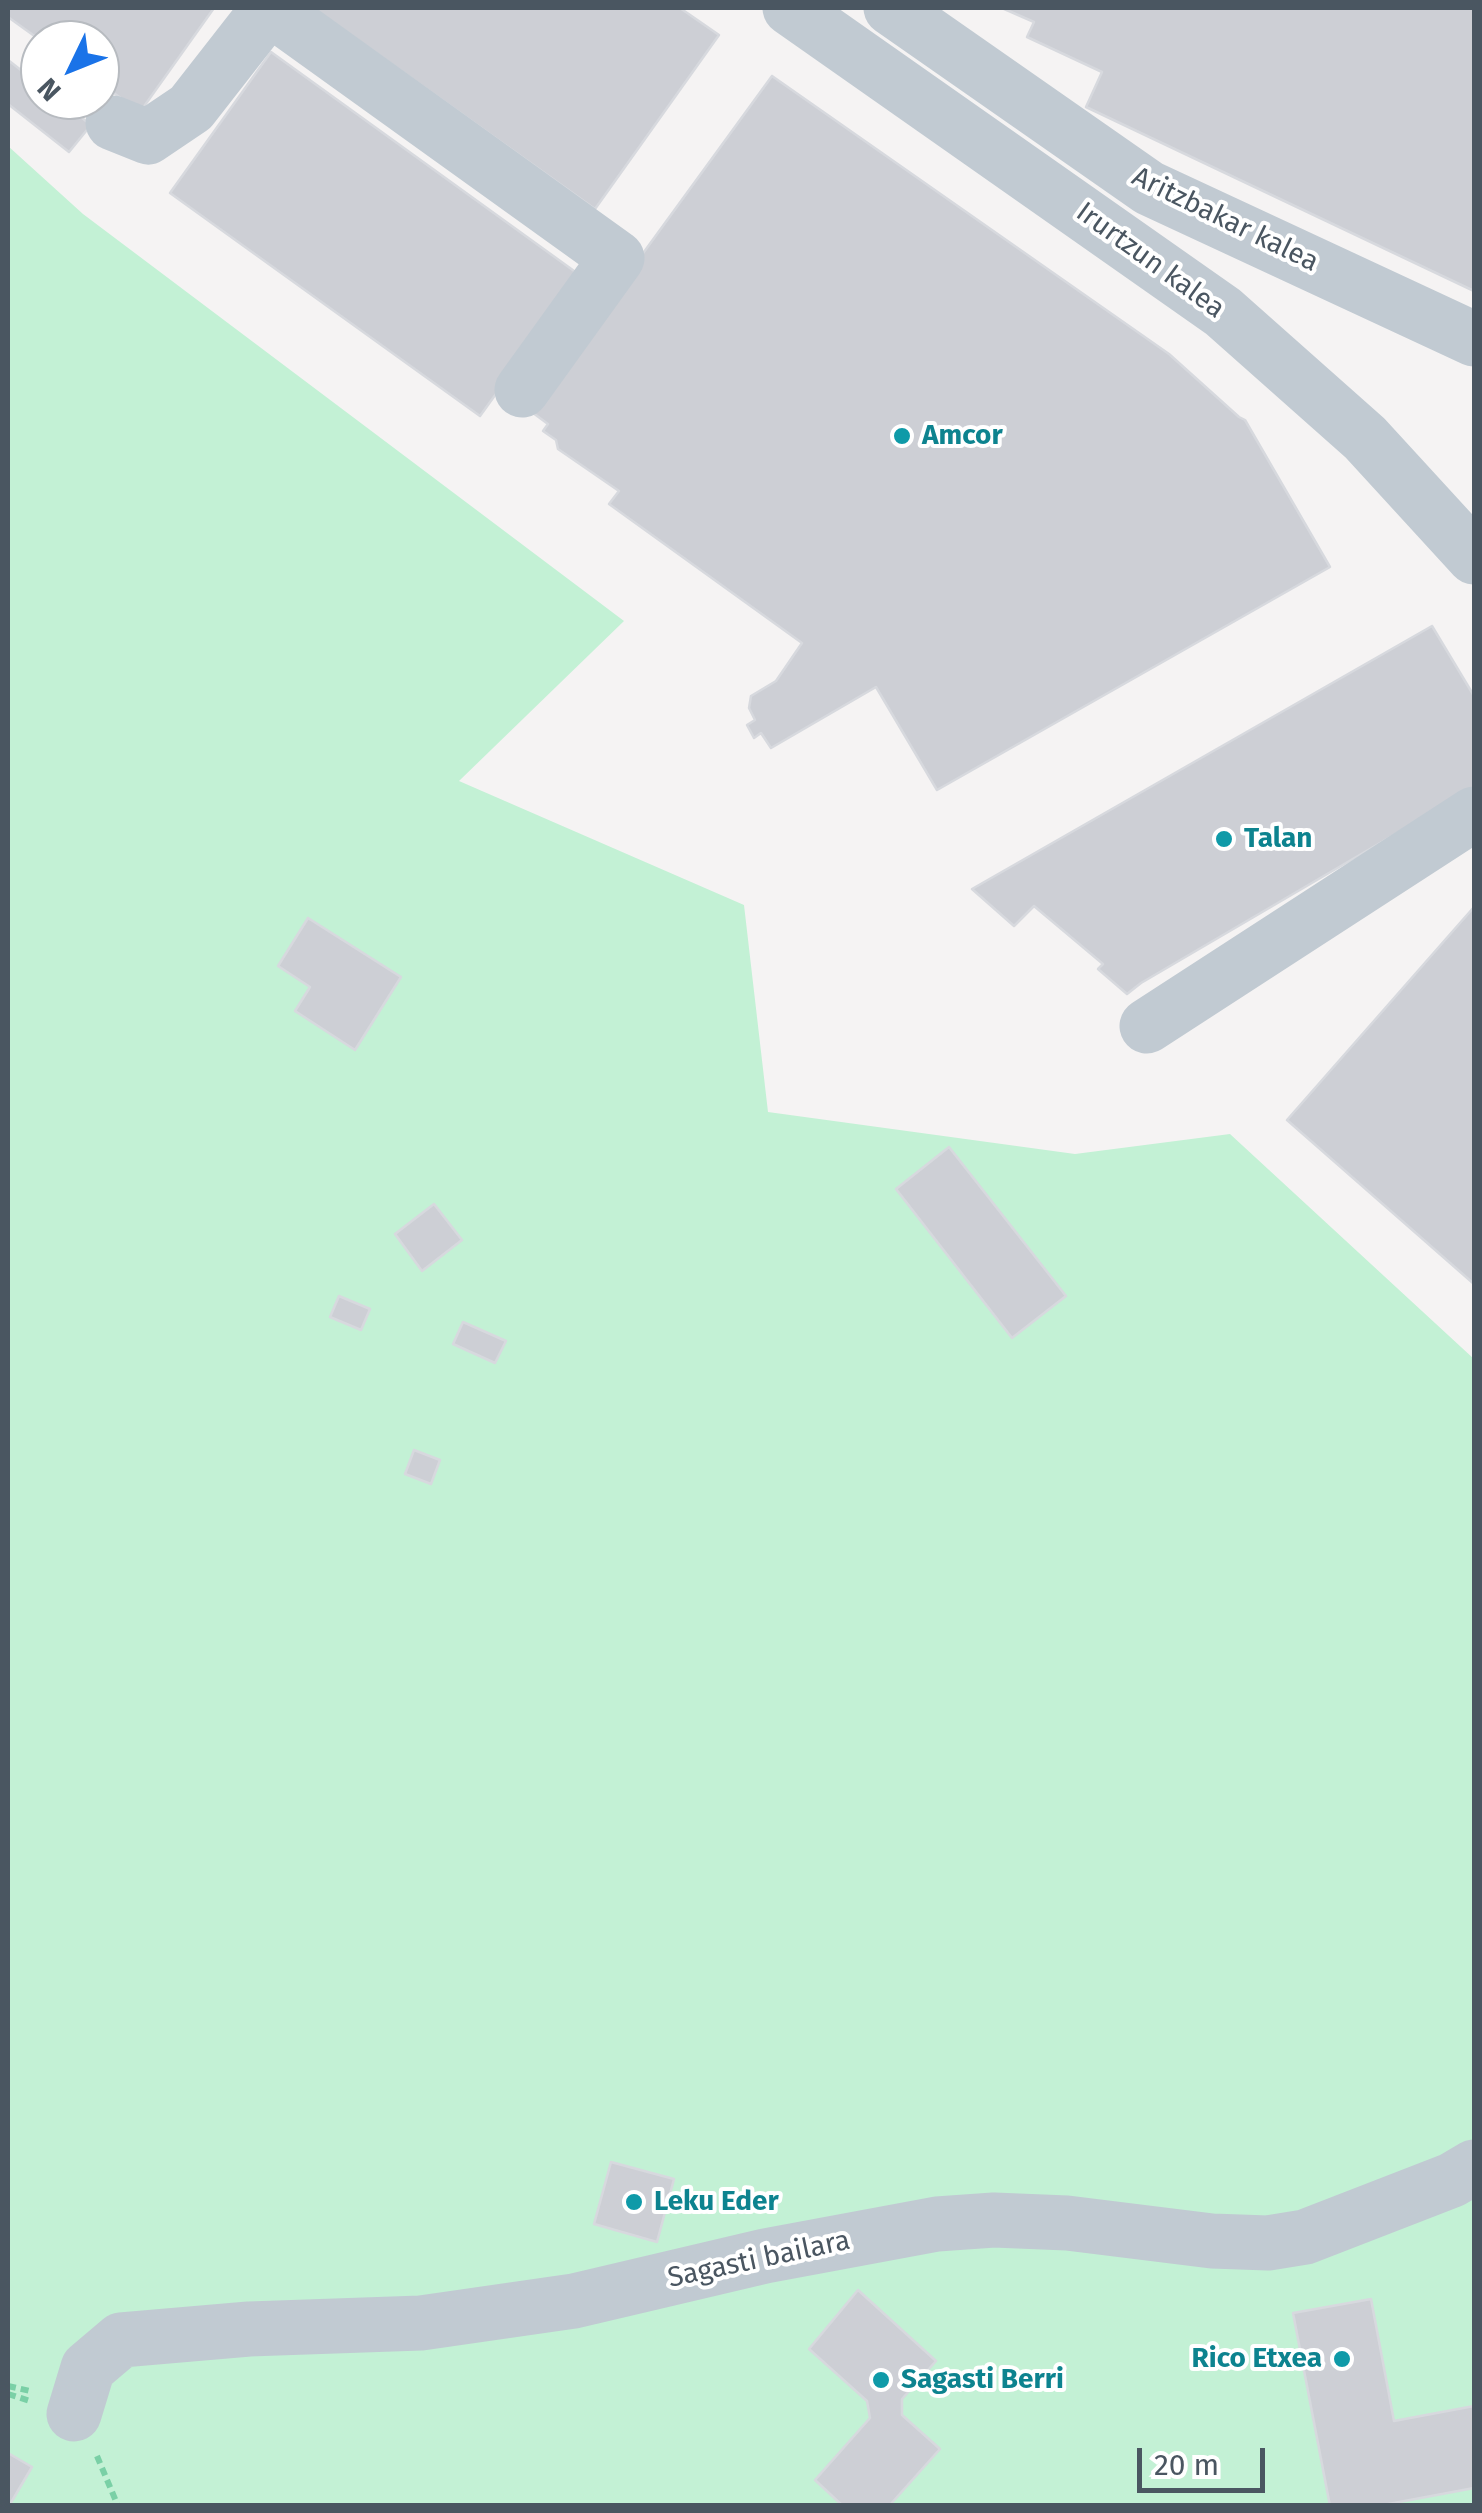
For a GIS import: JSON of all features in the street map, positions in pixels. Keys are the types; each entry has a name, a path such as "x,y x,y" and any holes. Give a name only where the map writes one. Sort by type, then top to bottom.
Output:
{"street":[{"path":"113,123 148,137 191,108 269,8 617,258 522,390"},
{"name":"Irurtzun kalea","path":"790,8 1223,312 1365,438 1474,557"},
{"name":"Aritzbakar kalea","path":"891,8 1150,188 1474,339"},
{"path":"1148,1026 1474,814"},
{"name":"Sagasti bailara","path":"74,2414 88,2368 121,2340 249,2329 421,2322 574,2301 765,2256 937,2224 994,2220 1067,2223 1212,2242 1268,2243 1305,2237 1452,2180 1474,2166"}],"green space":[{"path":"8,146 83,214 624,621 459,781 744,905 768,1112 1075,1154 1230,1134 1474,1359 1474,2505 8,2505"}],"building":[{"path":"8,8 214,8 140,112 120,98 120,20 20,20 20,26 8,17"},
{"path":"313,8 680,8 719,35 595,209"},
{"path":"1002,8 1474,8 1474,291 1086,107 1102,72 1027,37 1034,22"},
{"path":"271,52 581,276 480,416 170,193"},
{"path":"8,60 20,69 20,113 8,104"},
{"name":"Amcor","path":"772,76 1169,354 1245,420 1330,567 937,790 876,687 771,748 761,733 754,738 747,725 755,720 749,708 751,696 776,681 802,643 609,504 619,491 558,449 556,440 543,431 548,424 529,410"},
{"path":"28,120 85,120 91,125 69,152"},
{"name":"Talan","path":"1432,626 1474,696 1474,788 1127,994 1098,969 1103,964 1034,906 1014,926 972,889"},
{"path":"1474,907 1474,1284 1287,1120"},
{"path":"308,918 401,977 355,1050 295,1011 310,987 278,966"},
{"path":"949,1147 1066,1296 1012,1338 896,1189"},
{"path":"434,1204 462,1240 422,1271 395,1234"},
{"path":"339,1296 370,1309 361,1330 330,1317"},
{"path":"463,1322 506,1341 495,1363 453,1344"},
{"path":"414,1450 440,1460 431,1484 405,1474"},
{"name":"Leku Eder","path":"611,2162 674,2179 657,2242 594,2224"},
{"name":"Sagasti Berri","path":"858,2290 936,2361 902,2399 902,2415 940,2449 889,2506 843,2506 815,2480 870,2418 867,2401 809,2349"},
{"name":"Rico Etxea","path":"1371,2299 1394,2421 1474,2406 1474,2488 1378,2506 1330,2506 1293,2313"},
{"path":"8,2453 32,2467 9,2506 8,2506"}],"place":[{"name":"Amcor","path":"902,436"},
{"name":"Talan","path":"1224,839"},
{"name":"Leku Eder","path":"634,2202"},
{"name":"Rico Etxea","path":"1342,2359"},
{"name":"Sagasti Berri","path":"881,2380"}]}
